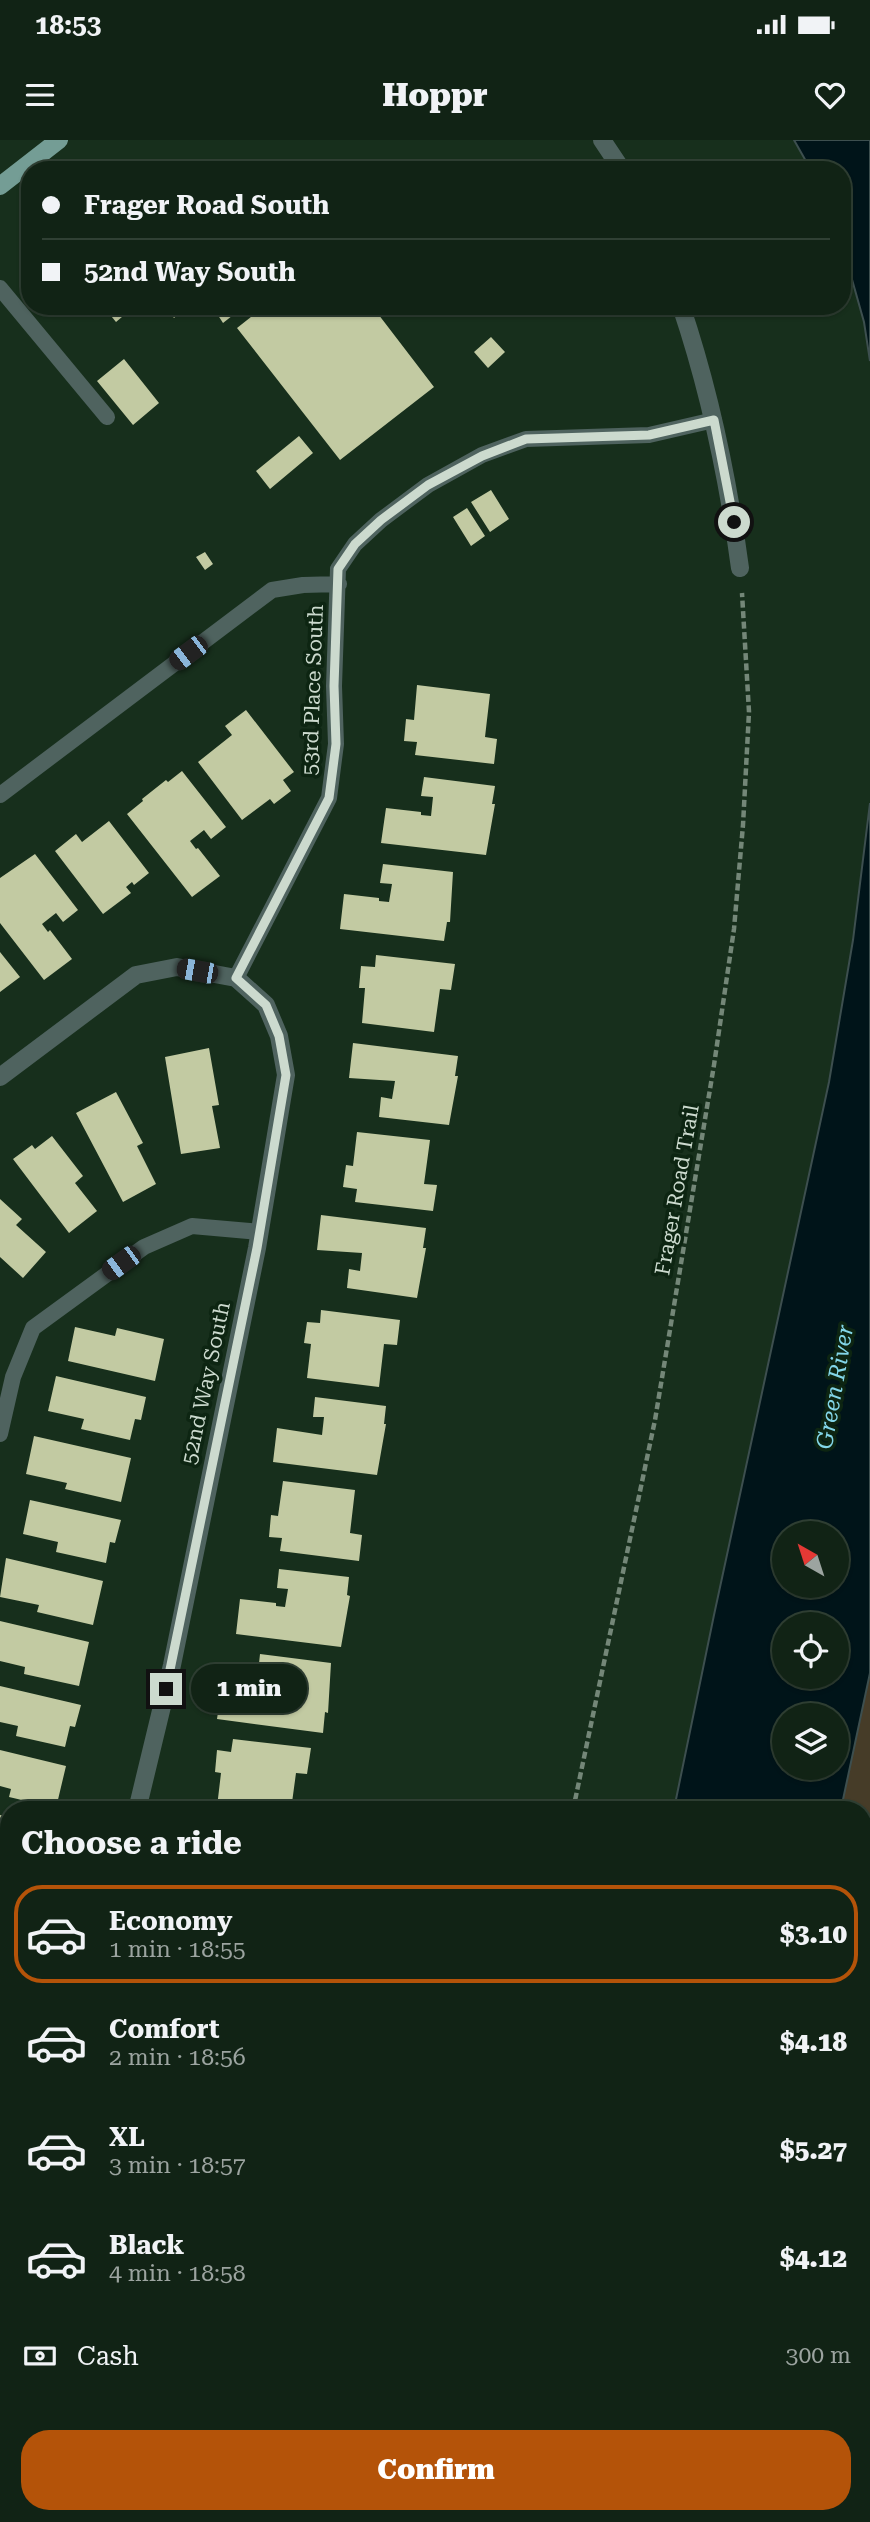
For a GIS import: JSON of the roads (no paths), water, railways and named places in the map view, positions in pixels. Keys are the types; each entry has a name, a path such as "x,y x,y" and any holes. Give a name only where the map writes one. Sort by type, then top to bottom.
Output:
{"main road":[{"path":"32,161 59,140"},
{"path":"0,186 21,170"}],"street":[{"path":"601,140 616,161"},
{"path":"684,315 707,388 731,499 740,568"},
{"path":"0,1077 136,975 177,967 236,978"},
{"name":"52nd Way South","path":"139,1801 172,1665 260,1232 286,1075 279,1036 266,1005 236,978"}],"lane":[{"path":"0,288 107,417"},
{"name":"53rd Place South","path":"236,978 329,798 336,744 334,686 338,569 355,544 381,520 428,485 482,456 526,439 649,435 714,420"},
{"path":"0,795 272,590 303,585 339,584"},
{"path":"0,1434 13,1377 33,1328 144,1247 192,1226 260,1232"}],"water":[{"path":"794,140 870,140 870,361 864,322 851,276 851,161 806,161"},
{"name":"Green River","path":"870,803 870,1673 849,1771 849,1703 772,1703 772,1780 847,1780 843,1801 676,1801 829,1082 853,940"}]}
